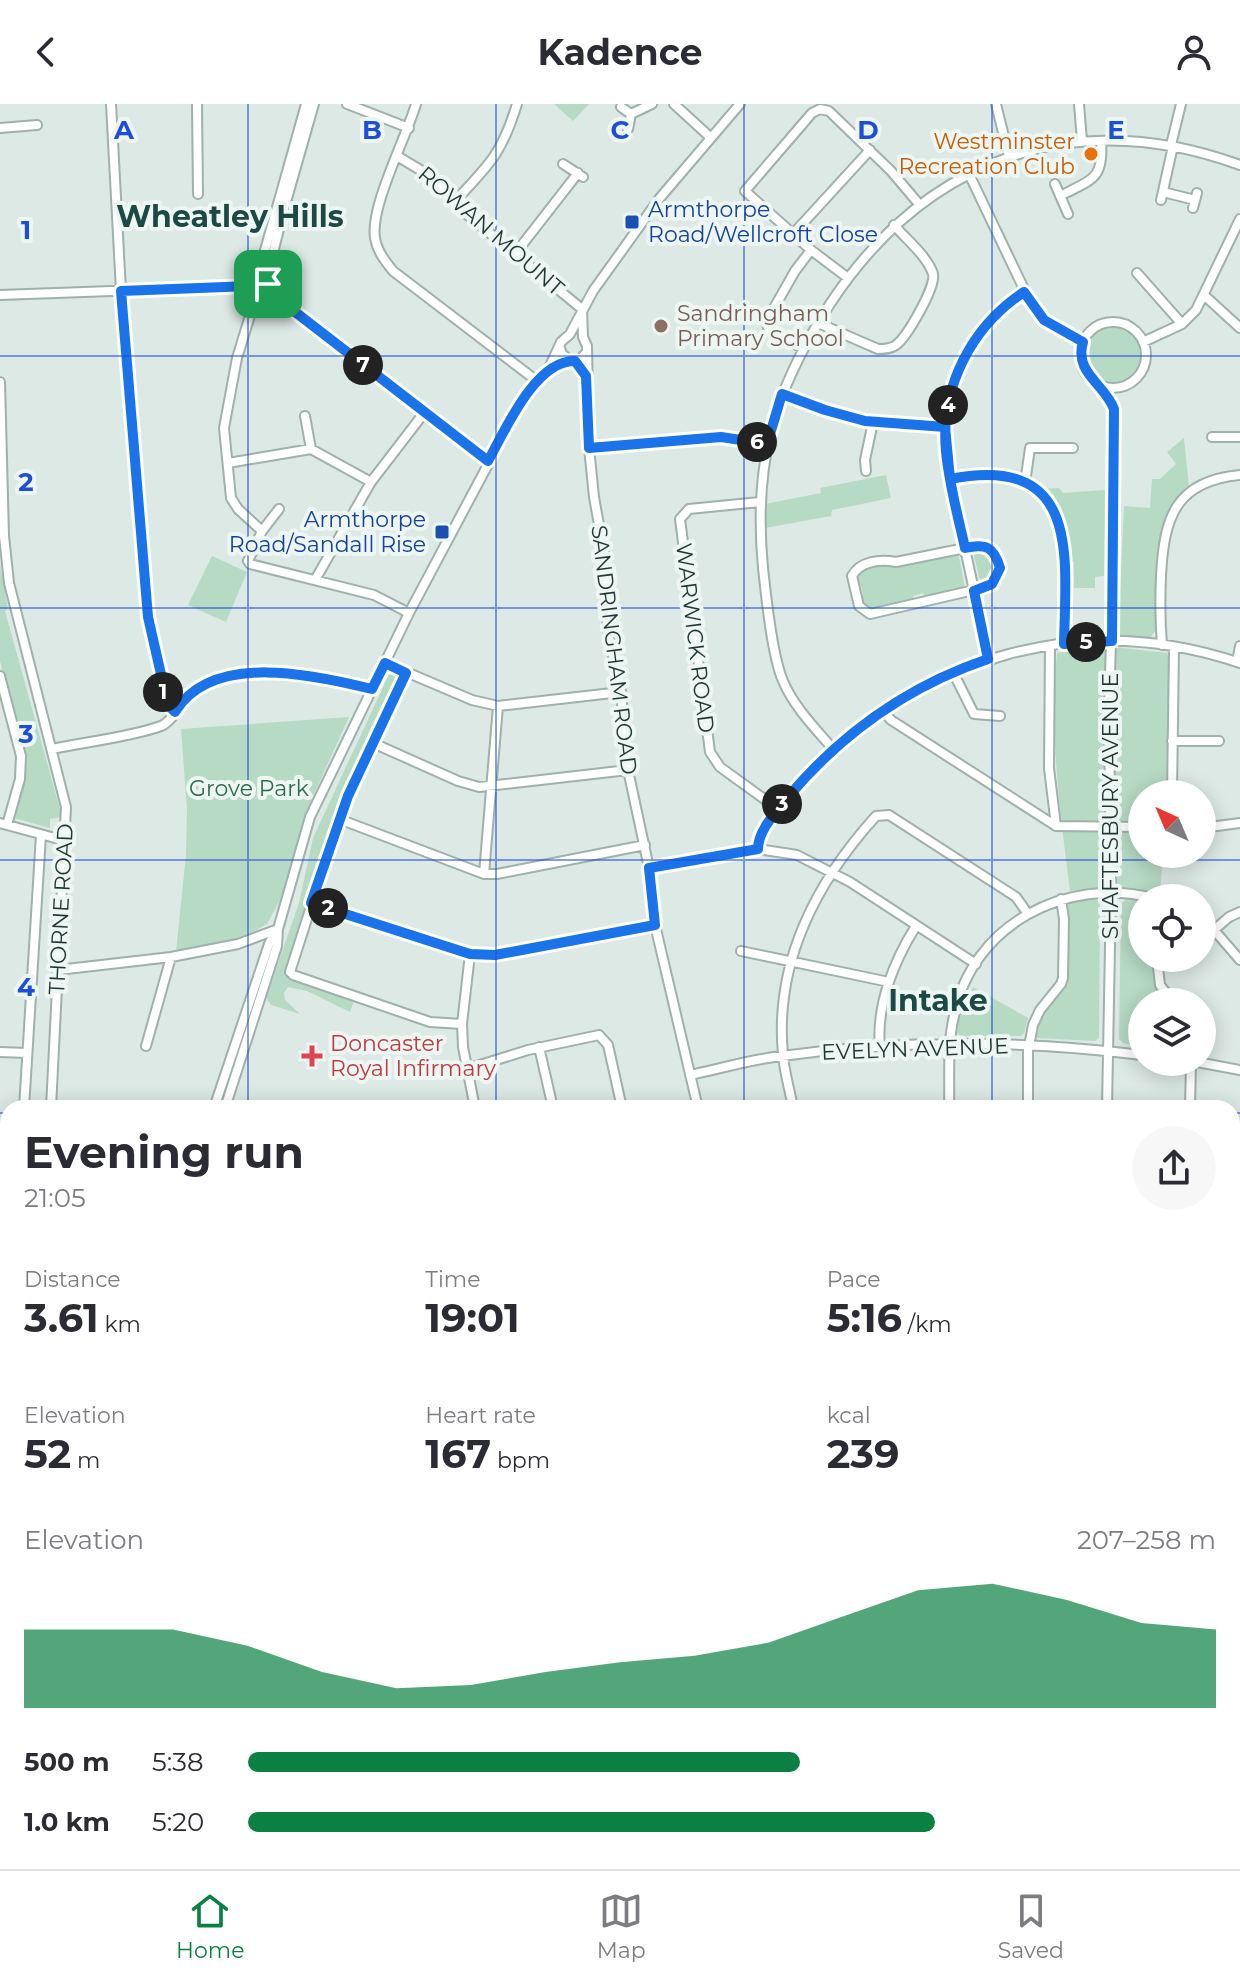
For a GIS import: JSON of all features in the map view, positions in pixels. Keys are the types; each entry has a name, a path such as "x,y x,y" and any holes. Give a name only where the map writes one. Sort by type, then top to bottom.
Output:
{"street":[{"path":"111,104 121,291 148,617 165,700 175,712"},
{"path":"197,104 198,194"},
{"path":"306,104 287,182 269,269 268,288 264,296 256,296 251,291 287,182 314,104"},
{"path":"347,104 409,128"},
{"path":"416,104 375,224 375,237 381,255 393,271 537,381"},
{"path":"456,200 492,162 507,138 517,104"},
{"path":"631,114 652,104"},
{"path":"674,104 710,137"},
{"path":"228,1100 277,946 278,929 310,817 409,613 517,410 549,368 582,309 659,199 740,104"},
{"path":"996,104 1009,157"},
{"path":"1079,104 1082,141"},
{"path":"1181,104 1162,196 1195,200"},
{"path":"621,107 631,114"},
{"path":"848,278 811,250 745,191 812,113 820,109 829,111 891,171 919,204"},
{"path":"628,129 631,114"},
{"path":"0,128 37,125"},
{"path":"833,749 800,709 783,681 764,576 760,502 767,444 782,394 802,348 848,278 894,225 919,204 969,174 1039,148 1082,141 1127,140 1172,145 1240,165"},
{"path":"1060,196 1099,171 1101,141"},
{"path":"793,234 870,150"},
{"name":"ROWAN MOUNT","path":"397,156 437,180 464,212 582,309"},
{"path":"515,254 581,175 563,164"},
{"path":"969,174 1024,292 1044,320 1083,342"},
{"path":"1055,184 1068,214"},
{"path":"1143,342 1182,324 1191,316 1205,296 1240,219"},
{"path":"818,323 878,349 888,349 900,341 931,291 933,278 929,266 894,225"},
{"path":"802,348 769,330 766,322 795,271 811,250"},
{"path":"1137,273 1182,324"},
{"path":"0,295 121,291 263,280 268,288 488,461"},
{"path":"988,659 950,479 945,427 952,388 966,355 990,320 1024,292"},
{"path":"256,296 240,344 225,419 234,504 262,531"},
{"path":"1205,296 1240,328"},
{"path":"549,368 586,352 582,309"},
{"path":"1119,323 1137,332 1147,352 1145,367 1120,393 1114,409 1108,395 1082,365 1080,353 1083,342 1098,327 1119,323"},
{"path":"570,334 583,337"},
{"path":"560,348 562,354 586,376"},
{"name":"SANDRINGHAM ROAD","path":"586,352 589,448 604,553 608,632 621,692 628,770 645,845 655,925 696,1100"},
{"name":"THORNE ROAD","path":"0,382 4,536 9,583 66,807 51,1100"},
{"path":"1094,382 1115,388 1132,383"},
{"path":"782,394 825,410 873,422 945,427"},
{"name":"SHAFTESBURY AVENUE","path":"1107,1100 1114,409"},
{"path":"315,580 371,482 424,413"},
{"path":"305,416 311,449"},
{"path":"866,471 865,460 873,422"},
{"path":"589,448 721,437 767,444"},
{"path":"1212,437 1240,437"},
{"path":"1025,483 1030,448 1073,448"},
{"path":"228,463 311,449 371,482"},
{"path":"950,479 990,473 1003,475 1025,483 1045,499 1063,531 1064,644"},
{"path":"1162,645 1159,618 1163,535 1169,520 1186,496 1198,486 1240,475"},
{"name":"WARWICK ROAD","path":"760,502 689,509 680,519 710,752 720,767 778,809"},
{"path":"279,509 262,531 249,557 250,564 374,595 409,613"},
{"path":"977,545 992,550 996,555 1000,568 992,584 974,591 870,614 863,611 856,600 852,576 864,564 885,560 896,562 965,548 977,545"},
{"path":"758,849 760,838 778,809 833,749 882,710 953,672 988,659 1064,644 1112,641 1162,645 1238,663 1240,646"},
{"path":"1050,646 1049,768 1056,826"},
{"path":"1172,780 1174,647"},
{"path":"385,663 472,700 498,706 621,692"},
{"path":"953,672 974,714 1000,716"},
{"path":"406,673 339,819 290,972 430,1022 462,1024"},
{"path":"0,676 21,763 4,824 66,841"},
{"path":"52,749 161,726 200,685 221,677 320,676 372,689"},
{"path":"484,874 498,706"},
{"path":"882,710 891,720 1056,826 1128,827"},
{"path":"1172,741 1219,741"},
{"path":"373,743 458,781 491,787 628,770"},
{"path":"791,1100 783,1056 782,1026 791,960 811,905 831,870 876,816 885,813 1016,897 1028,914"},
{"path":"339,819 484,874 645,845"},
{"path":"1216,826 1240,823"},
{"name":"THORNE ROAD","path":"24,1100 41,835"},
{"path":"649,868 758,849 797,855 831,870 976,964"},
{"path":"949,1100 950,1045 957,1003 976,964 1005,930 1028,914 1061,899 1111,891 1128,894"},
{"path":"1028,1100 1029,1046 1036,1017 1063,978 1064,919 1061,899"},
{"path":"311,903 470,954 495,955 655,925"},
{"path":"1216,928 1240,912"},
{"path":"880,1047 881,1016 889,982 916,926"},
{"path":"58,970 171,957 238,944 278,929"},
{"path":"217,1100 269,944 278,929"},
{"path":"1216,932 1240,960"},
{"path":"741,951 889,982"},
{"path":"470,954 462,1024 473,1100"},
{"path":"146,1046 171,957"},
{"path":"602,1037 608,1027"},
{"path":"467,1069 539,1047 593,1035 602,1037 608,1045 620,1100"},
{"name":"EVELYN AVENUE","path":"690,1075 783,1056 880,1047 1029,1046 1128,1053"},
{"path":"539,1047 551,1100"},
{"path":"0,1052 27,1053"},
{"path":"1216,1066 1240,1070"},
{"path":"1191,1100 1193,1076"}],"green space":[{"path":"554,104 589,104 573,121"},
{"path":"1113,328 1132,336 1140,355 1132,374 1113,382 1094,374 1086,355 1094,336"},
{"path":"1184,438 1189,488 1176,503 1161,536 1156,572 1156,630 1150,638 1122,639 1118,635 1124,506 1150,508 1152,479 1160,479 1176,464 1167,452"},
{"path":"886,475 891,498 832,510 831,516 765,528 765,504 821,493 820,488"},
{"path":"1059,488 1063,493 1105,490 1104,576 1095,577 1095,588 1074,588 1074,562 1068,562 1066,531 1045,489"},
{"path":"978,548 994,556 996,572 985,587 981,585 973,552"},
{"path":"958,552 965,588 925,597 923,593 889,607 865,609 859,596 863,595 861,585 856,584 855,574 863,568"},
{"path":"212,556 247,572 226,622 188,605"},
{"path":"0,565 8,608 5,611 62,817 50,819 50,828 14,818 24,756 0,661"},
{"path":"1096,645 1167,653 1168,780 1128,780 1128,868 1162,868 1161,884 1128,884 1128,889 1070,891 1055,743 1057,653"},
{"path":"390,672 399,675 399,680 341,803 287,963 286,974 292,978 354,1000 350,1012 307,991 288,987 284,993 285,1000 300,1014 271,1005 266,998 299,903 313,838"},
{"name":"Grove Park","path":"349,717 314,794 280,900 267,924 219,945 176,952 186,855 187,809 181,729"},
{"path":"1128,898 1128,972 1155,972 1158,988 1128,988 1128,1044 1119,1039 1121,904"},
{"path":"1097,899 1100,906 1099,1038 1095,1041 1037,1038 1035,1035 1041,1013 1061,988 1067,907 1071,901"},
{"path":"973,987 1028,1018 1024,1033 1021,1036 961,1036 957,1033 959,1015"}],"place":[{"name":"Westminster Recreation Club","path":"1091,154"},
{"name":"Armthorpe Road/Wellcroft Close","path":"632,222"},
{"name":"Sandringham Primary School","path":"661,326"},
{"name":"Armthorpe Road/Sandall Rise","path":"442,532"},
{"name":"Doncaster Royal Infirmary","path":"312,1056"}],"district":[{"name":"Wheatley Hills","path":"230,216"},
{"name":"Intake","path":"938,1000"}],"route":[{"path":"268,284 258,279 251,286 121,291 148,617 168,705 175,712 200,685 221,677 298,674 320,676 372,689 385,663 406,673 348,796 311,903 470,954 482,955 655,925 649,868 758,849 758,841 778,809 802,780 857,729 920,687 988,659 974,591 992,584 1000,568 992,550 977,545 965,548 950,479 945,427 952,388 966,355 990,320 1024,292 1044,320 1083,342 1080,353 1085,372 1108,395 1114,409 1112,641 1064,644 1065,542 1058,518 1045,499 1013,477 990,473 950,479 946,449 945,427 865,421 782,394 767,444 721,437 589,448 586,376 575,361 570,360 549,368 537,381 488,461 268,291 268,284"}]}
